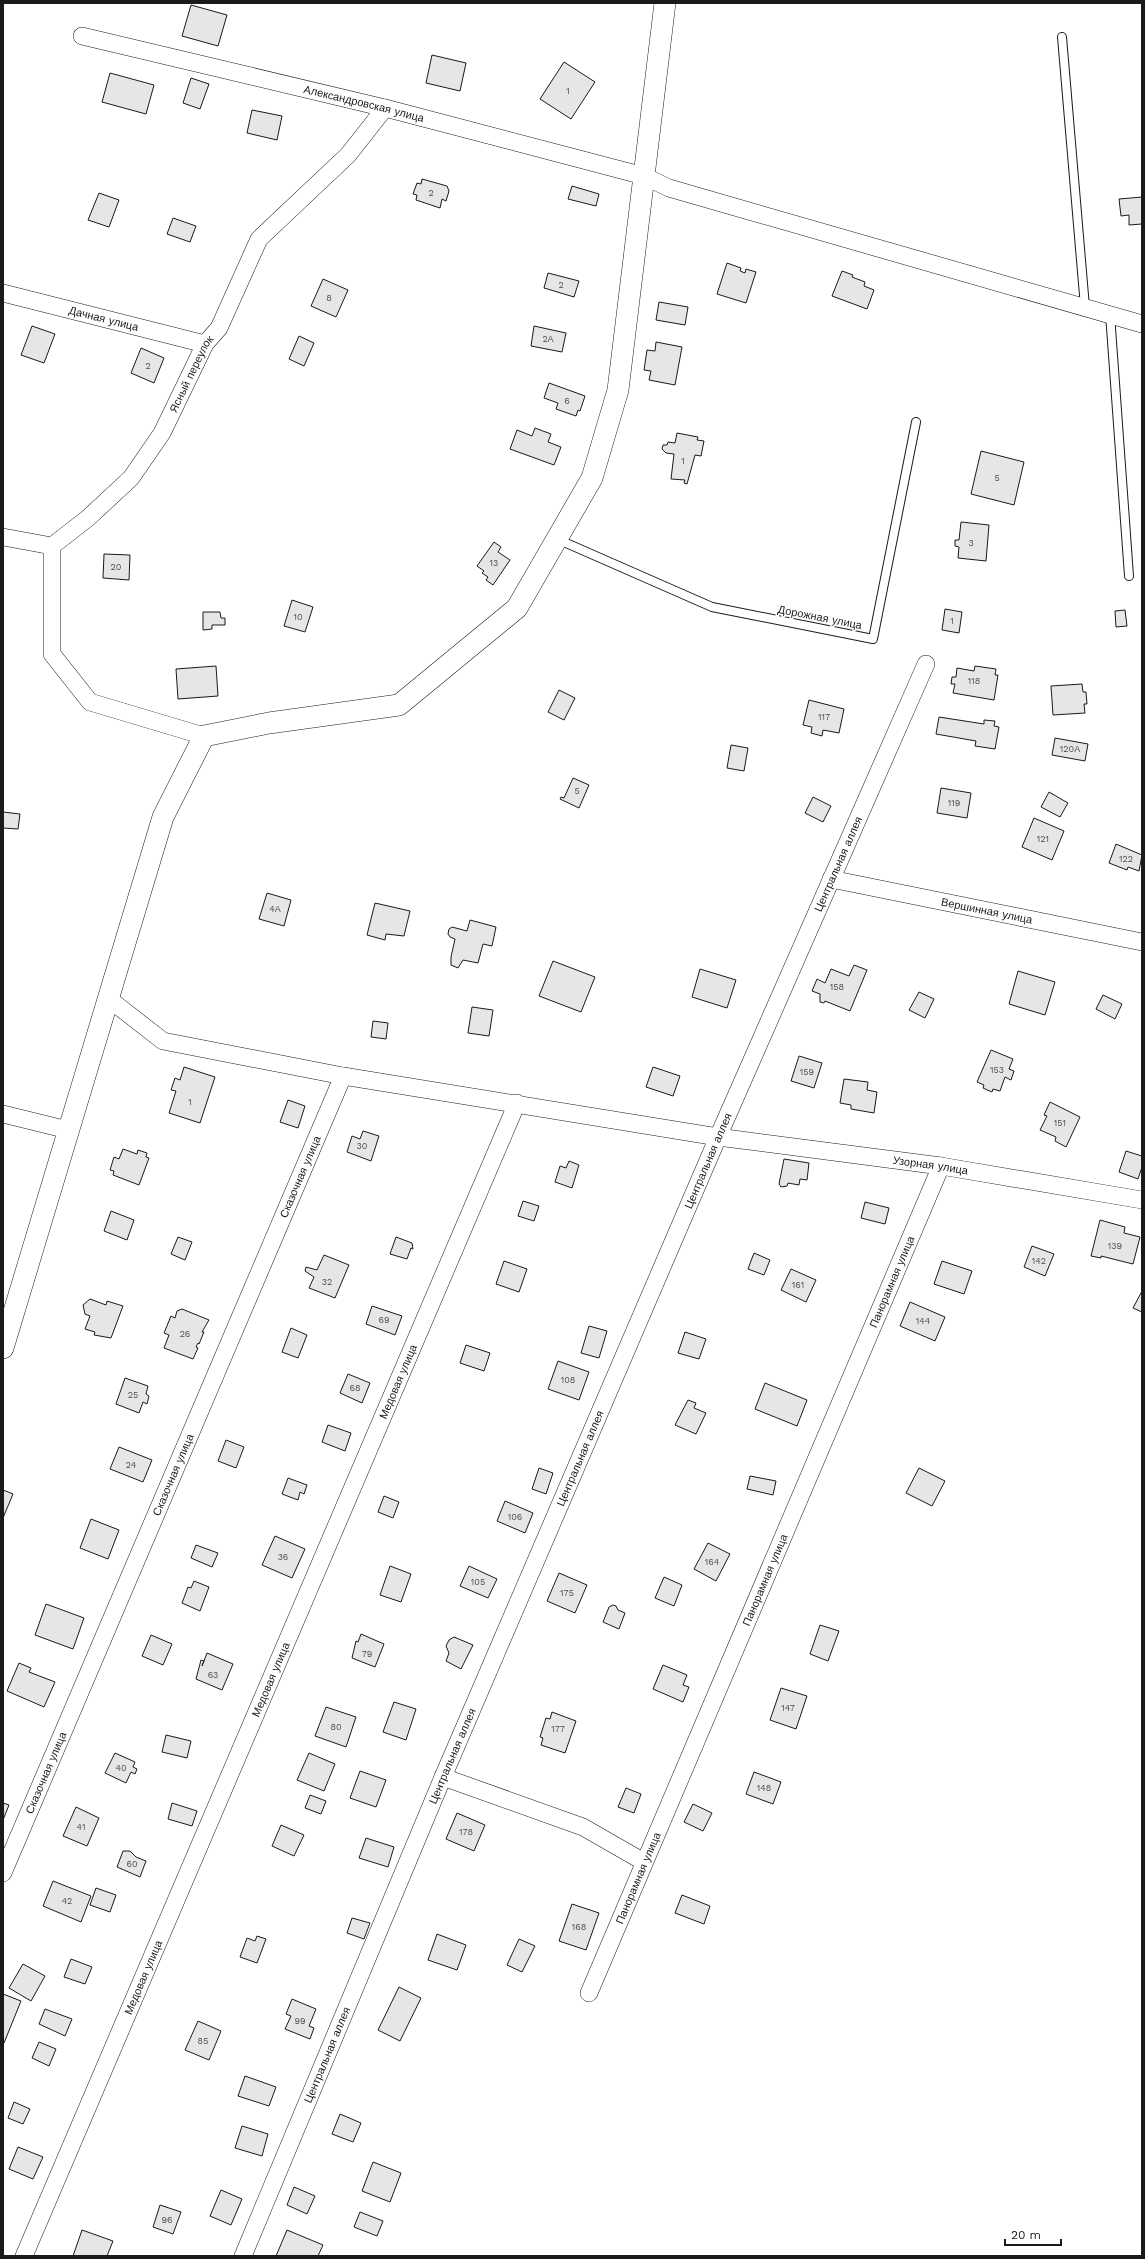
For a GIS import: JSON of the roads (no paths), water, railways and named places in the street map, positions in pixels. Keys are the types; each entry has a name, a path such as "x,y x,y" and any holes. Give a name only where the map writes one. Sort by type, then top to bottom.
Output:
{"street":[{"path":"3,537 52,546 52,654 90,702 204,736 269,723 399,705 517,608 592,478 618,390 665,3"},
{"name":"Александровская улица","path":"82,36 385,108 644,176 669,188 1142,324"},
{"name":"Ясный переулок","path":"52,546 88,518 131,478 162,433 205,344 219,328 259,239 348,155 385,108"},
{"name":"Дачная улица","path":"3,293 205,344"},
{"name":"Центральная аллея","path":"243,2256 443,1777 718,1137 926,664"},
{"path":"3,1348 164,817 204,736"},
{"name":"Вершинная улица","path":"832,879 1142,942"},
{"name":"Узорная улица","path":"109,999 163,1041 343,1076 517,1103 718,1137 941,1166 1142,1200"},
{"name":"Сказочная улица","path":"3,1873 343,1076"},
{"name":"Медовая улица","path":"24,2256 517,1103"},
{"path":"3,1114 68,1130"},
{"name":"Панорамная улица","path":"589,1993 941,1166"},
{"path":"443,1777 583,1827 644,1862"}],"lane":[{"path":"1062,37 1085,307"},
{"path":"1110,314 1129,576"},
{"name":"Дорожная улица","path":"557,539 712,607 873,639 916,422"}]}
